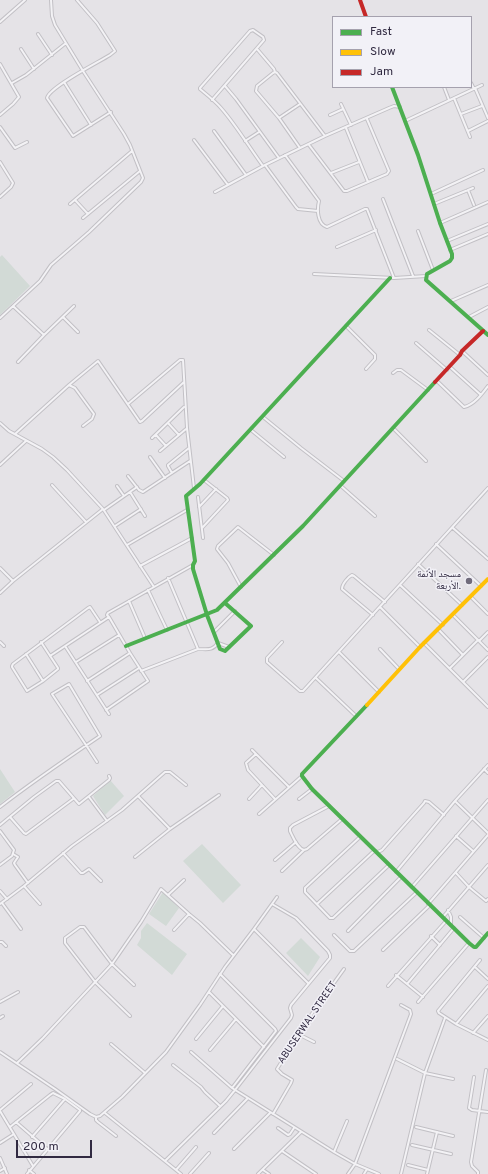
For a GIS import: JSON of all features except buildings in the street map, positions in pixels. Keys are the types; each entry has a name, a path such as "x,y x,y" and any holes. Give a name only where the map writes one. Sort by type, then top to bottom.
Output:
{"street":[{"path":"0,22 25,0"},
{"path":"0,318 40,281 51,265 89,232 141,182 142,176 128,140 83,71 53,20 51,0"},
{"path":"77,0 101,28 115,51 64,82 48,94 47,98 72,135 75,136 111,112"},
{"path":"360,0 366,16"},
{"path":"212,100 257,49 264,38 252,30 200,87 200,89 225,113 296,207 298,209 318,211"},
{"path":"38,34 52,55"},
{"path":"12,83 34,69 66,43"},
{"path":"21,49 34,69"},
{"path":"257,49 325,136"},
{"path":"0,64 19,95 19,98 0,115"},
{"path":"275,72 257,86 256,90 279,118 300,148"},
{"path":"64,82 92,125"},
{"path":"468,131 488,120 472,85"},
{"path":"405,121 482,85"},
{"path":"225,86 279,158"},
{"path":"314,274 392,278 426,276 433,270 450,261 452,258 418,155 392,88"},
{"path":"444,88 449,100"},
{"path":"454,98 470,137"},
{"path":"279,118 300,104"},
{"path":"341,104 351,125"},
{"path":"215,192 279,158 325,136 394,106 400,106"},
{"path":"461,114 482,106"},
{"path":"330,115 343,109"},
{"path":"308,145 344,191 387,174 389,171 367,119"},
{"path":"0,127 15,148 27,142"},
{"path":"346,127 368,182"},
{"path":"214,131 246,175"},
{"path":"245,141 259,132"},
{"path":"194,140 228,185"},
{"path":"70,204 132,151"},
{"path":"285,155 319,201 318,211 322,225 327,227 367,209 376,230 392,278"},
{"path":"0,162 13,183 11,187 0,196"},
{"path":"331,174 359,162"},
{"path":"431,194 483,170"},
{"path":"83,218 140,171"},
{"path":"434,204 473,188"},
{"path":"468,190 474,205"},
{"path":"383,199 413,276"},
{"path":"75,200 88,214"},
{"path":"440,223 488,202"},
{"path":"447,241 488,224"},
{"path":"337,247 376,230"},
{"path":"418,231 433,270"},
{"path":"450,250 488,234"},
{"path":"126,646 215,612 303,526 461,353 486,333 429,283 426,280 426,276"},
{"path":"50,656 108,617 108,613 193,565 196,561 186,496 204,480 392,278"},
{"path":"450,302 488,285"},
{"path":"13,306 44,335"},
{"path":"18,362 74,306"},
{"path":"468,318 488,306"},
{"path":"63,317 78,332"},
{"path":"346,326 375,355 375,359 366,369"},
{"path":"429,330 488,375"},
{"path":"416,343 481,395"},
{"path":"128,404 182,359 190,461 195,489"},
{"path":"14,434 98,361 141,422 184,382"},
{"path":"393,373 397,370 401,370 428,390"},
{"path":"437,381 464,407 469,405 481,395 488,386"},
{"path":"69,385 76,388 94,416 90,422 83,426"},
{"path":"152,438 185,407"},
{"path":"263,416 344,481"},
{"path":"0,423 9,431 36,445 53,457 67,470 103,510 115,526 154,587"},
{"path":"168,423 179,434"},
{"path":"160,452 187,428"},
{"path":"393,428 426,461"},
{"path":"251,430 284,457"},
{"path":"156,435 166,446"},
{"path":"0,465 26,441"},
{"path":"172,473 168,465 189,448"},
{"path":"150,457 165,478"},
{"path":"128,476 141,492 143,492 190,461"},
{"path":"202,528 228,500 228,498 204,480"},
{"path":"52,485 86,522"},
{"path":"340,485 375,516"},
{"path":"117,486 124,496"},
{"path":"0,592 86,522 137,487"},
{"path":"282,642 267,658 266,662 302,692 488,488"},
{"path":"199,507 216,489"},
{"path":"130,492 145,516"},
{"path":"198,497 203,538"},
{"path":"115,526 141,509"},
{"path":"127,545 188,510"},
{"path":"241,587 228,563 217,549 218,546 238,527 274,555"},
{"path":"453,527 488,559"},
{"path":"140,566 192,538"},
{"path":"436,544 481,586"},
{"path":"418,564 462,605"},
{"path":"193,565 207,615 222,651 230,647 250,627 250,624 225,603"},
{"path":"0,568 13,581"},
{"path":"373,615 342,589 343,584 349,577 352,575 354,576 385,602"},
{"path":"168,578 198,649"},
{"path":"259,814 302,776 302,774 399,669 481,586 487,582"},
{"path":"400,585 443,625"},
{"path":"148,590 167,630"},
{"path":"471,597 488,614"},
{"path":"129,601 145,638"},
{"path":"41,642 58,669 27,691 12,667 13,664 41,642 90,607 100,622"},
{"path":"380,607 450,668 488,707"},
{"path":"214,632 235,611"},
{"path":"453,614 488,650"},
{"path":"106,710 148,680 108,617"},
{"path":"438,629 463,655"},
{"path":"450,668 488,632"},
{"path":"76,662 119,634"},
{"path":"0,642 4,646"},
{"path":"141,671 198,649 211,650 218,643"},
{"path":"65,645 109,714"},
{"path":"380,649 399,669"},
{"path":"339,652 379,692"},
{"path":"88,681 130,653"},
{"path":"26,654 43,681"},
{"path":"463,682 488,657"},
{"path":"97,695 139,668"},
{"path":"316,678 356,716"},
{"path":"0,807 22,790 86,745 100,736 69,684 52,694 86,745 97,762"},
{"path":"252,750 289,787"},
{"path":"256,754 246,763 246,766 275,800"},
{"path":"396,872 455,801 488,765"},
{"path":"484,769 488,773"},
{"path":"21,929 1,903 28,883 63,853 107,821 168,771 174,774 186,785"},
{"path":"0,825 34,797 57,781 79,804 109,780 109,776"},
{"path":"302,776 312,789 469,943 475,947 488,934"},
{"path":"249,798 262,785"},
{"path":"299,800 312,789"},
{"path":"135,857 170,829 219,795"},
{"path":"138,796 170,829"},
{"path":"89,797 107,821"},
{"path":"10,817 26,834 73,799"},
{"path":"412,887 488,800"},
{"path":"383,950 429,904 488,834 455,801"},
{"path":"374,851 380,852 425,802 429,802 444,815"},
{"path":"304,850 301,849 296,842 290,828 292,825 329,806"},
{"path":"282,871 304,850 342,819"},
{"path":"0,831 14,848 10,859 0,865"},
{"path":"456,836 473,852"},
{"path":"360,837 305,888 305,892 330,918 333,918 389,865"},
{"path":"275,860 296,842"},
{"path":"317,904 374,851"},
{"path":"63,853 81,873 90,869 101,881"},
{"path":"13,854 18,857 14,863 15,865 28,883"},
{"path":"388,986 431,936 448,910 488,865"},
{"path":"456,872 469,887 487,901"},
{"path":"348,931 401,877"},
{"path":"168,895 184,880"},
{"path":"24,886 40,904"},
{"path":"16,1063 43,1038 96,983 112,964 138,928 160,890 163,889 234,955"},
{"path":"0,891 7,899"},
{"path":"334,935 350,951 354,951 417,892"},
{"path":"96,1117 105,1113 166,1052 185,1027 220,974 277,897"},
{"path":"165,1161 236,1090 291,1018 292,1015 290,1008 308,983 330,958 330,954 296,918 272,904"},
{"path":"448,910 451,917 451,925"},
{"path":"174,930 189,914"},
{"path":"460,917 484,938"},
{"path":"130,1016 96,983 65,943 65,938 80,926 84,927 112,964 134,985"},
{"path":"407,984 454,928"},
{"path":"254,929 308,983"},
{"path":"431,936 440,944"},
{"path":"0,942 6,946"},
{"path":"418,1002 469,943"},
{"path":"480,960 438,1011 445,1018 488,1040"},
{"path":"475,967 488,979"},
{"name":"ABUSERWAL STREET","path":"272,1113 292,1083 292,1080 277,1069 298,1034 344,969"},
{"path":"220,974 276,1031 232,1088"},
{"path":"396,975 423,997"},
{"path":"456,1024 488,986"},
{"path":"0,1002 18,992"},
{"path":"209,992 264,1047"},
{"path":"348,1174 355,1164 411,1014 410,1010 401,1005"},
{"path":"196,1038 223,1006"},
{"path":"474,1033 488,1016"},
{"path":"401,1174 424,1073 445,1018"},
{"path":"210,1050 236,1019"},
{"path":"298,1034 314,1042"},
{"path":"111,1044 145,1073"},
{"path":"0,1052 81,1109"},
{"path":"190,1052 232,1088 334,1152 355,1164 379,1174"},
{"path":"397,1059 424,1073 453,1079"},
{"path":"173,1065 201,1087 221,1106"},
{"path":"478,1174 472,1166 472,1162 486,1070"},
{"path":"474,1077 469,1107 471,1110 488,1112"},
{"path":"31,1084 0,1111 33,1166"},
{"path":"10,1127 53,1093 96,1117 98,1122 116,1136"},
{"path":"214,1133 248,1098"},
{"path":"32,1137 65,1099"},
{"path":"27,1174 81,1109"},
{"path":"105,1113 181,1174"},
{"path":"234,1149 272,1113"},
{"path":"334,1152 347,1121"},
{"path":"16,1122 47,1149"},
{"path":"416,1127 453,1136"},
{"path":"278,1128 289,1135 294,1128"},
{"path":"258,1174 301,1132"},
{"path":"427,1174 437,1132"},
{"path":"0,1143 14,1134"},
{"path":"412,1145 452,1154"},
{"path":"176,1170 196,1147"},
{"path":"282,1151 316,1174"},
{"path":"190,1174 209,1153"},
{"path":"0,1158 7,1174"},
{"path":"408,1165 428,1170"},
{"path":"0,1171 5,1168"},
{"path":"364,1174 367,1169"},
{"path":"30,1170 34,1174"},
{"path":"263,1170 269,1174"}],"shaded area":[{"path":"2,255 30,286 0,315 0,257"},
{"path":"0,769 15,792 0,804"},
{"path":"110,780 124,796 105,815 93,796"},
{"path":"202,844 241,885 223,903 183,861"},
{"path":"163,892 179,908 166,926 149,914"},
{"path":"147,923 187,954 172,975 137,945 141,938 141,931"},
{"path":"301,938 320,957 308,976 286,953"}],"traffic: fast":[{"path":"392,88 418,155 440,223 452,254 450,261 427,274 426,280 488,335"},
{"path":"225,603 251,626 225,651 220,649 207,615 193,569 195,561 186,496 200,484 390,278"},
{"path":"126,646 217,610 303,526 435,382"},
{"path":"367,705 302,774 302,776 312,789 469,943 476,947 488,933"}],"traffic: slow":[{"path":"367,705 420,647 488,579"}],"traffic: jam":[{"path":"360,0 366,16"},
{"path":"435,382 462,351 483,331"}],"place":[{"name":"مسجد الأئمة الأربعة.","path":"469,581"}]}
